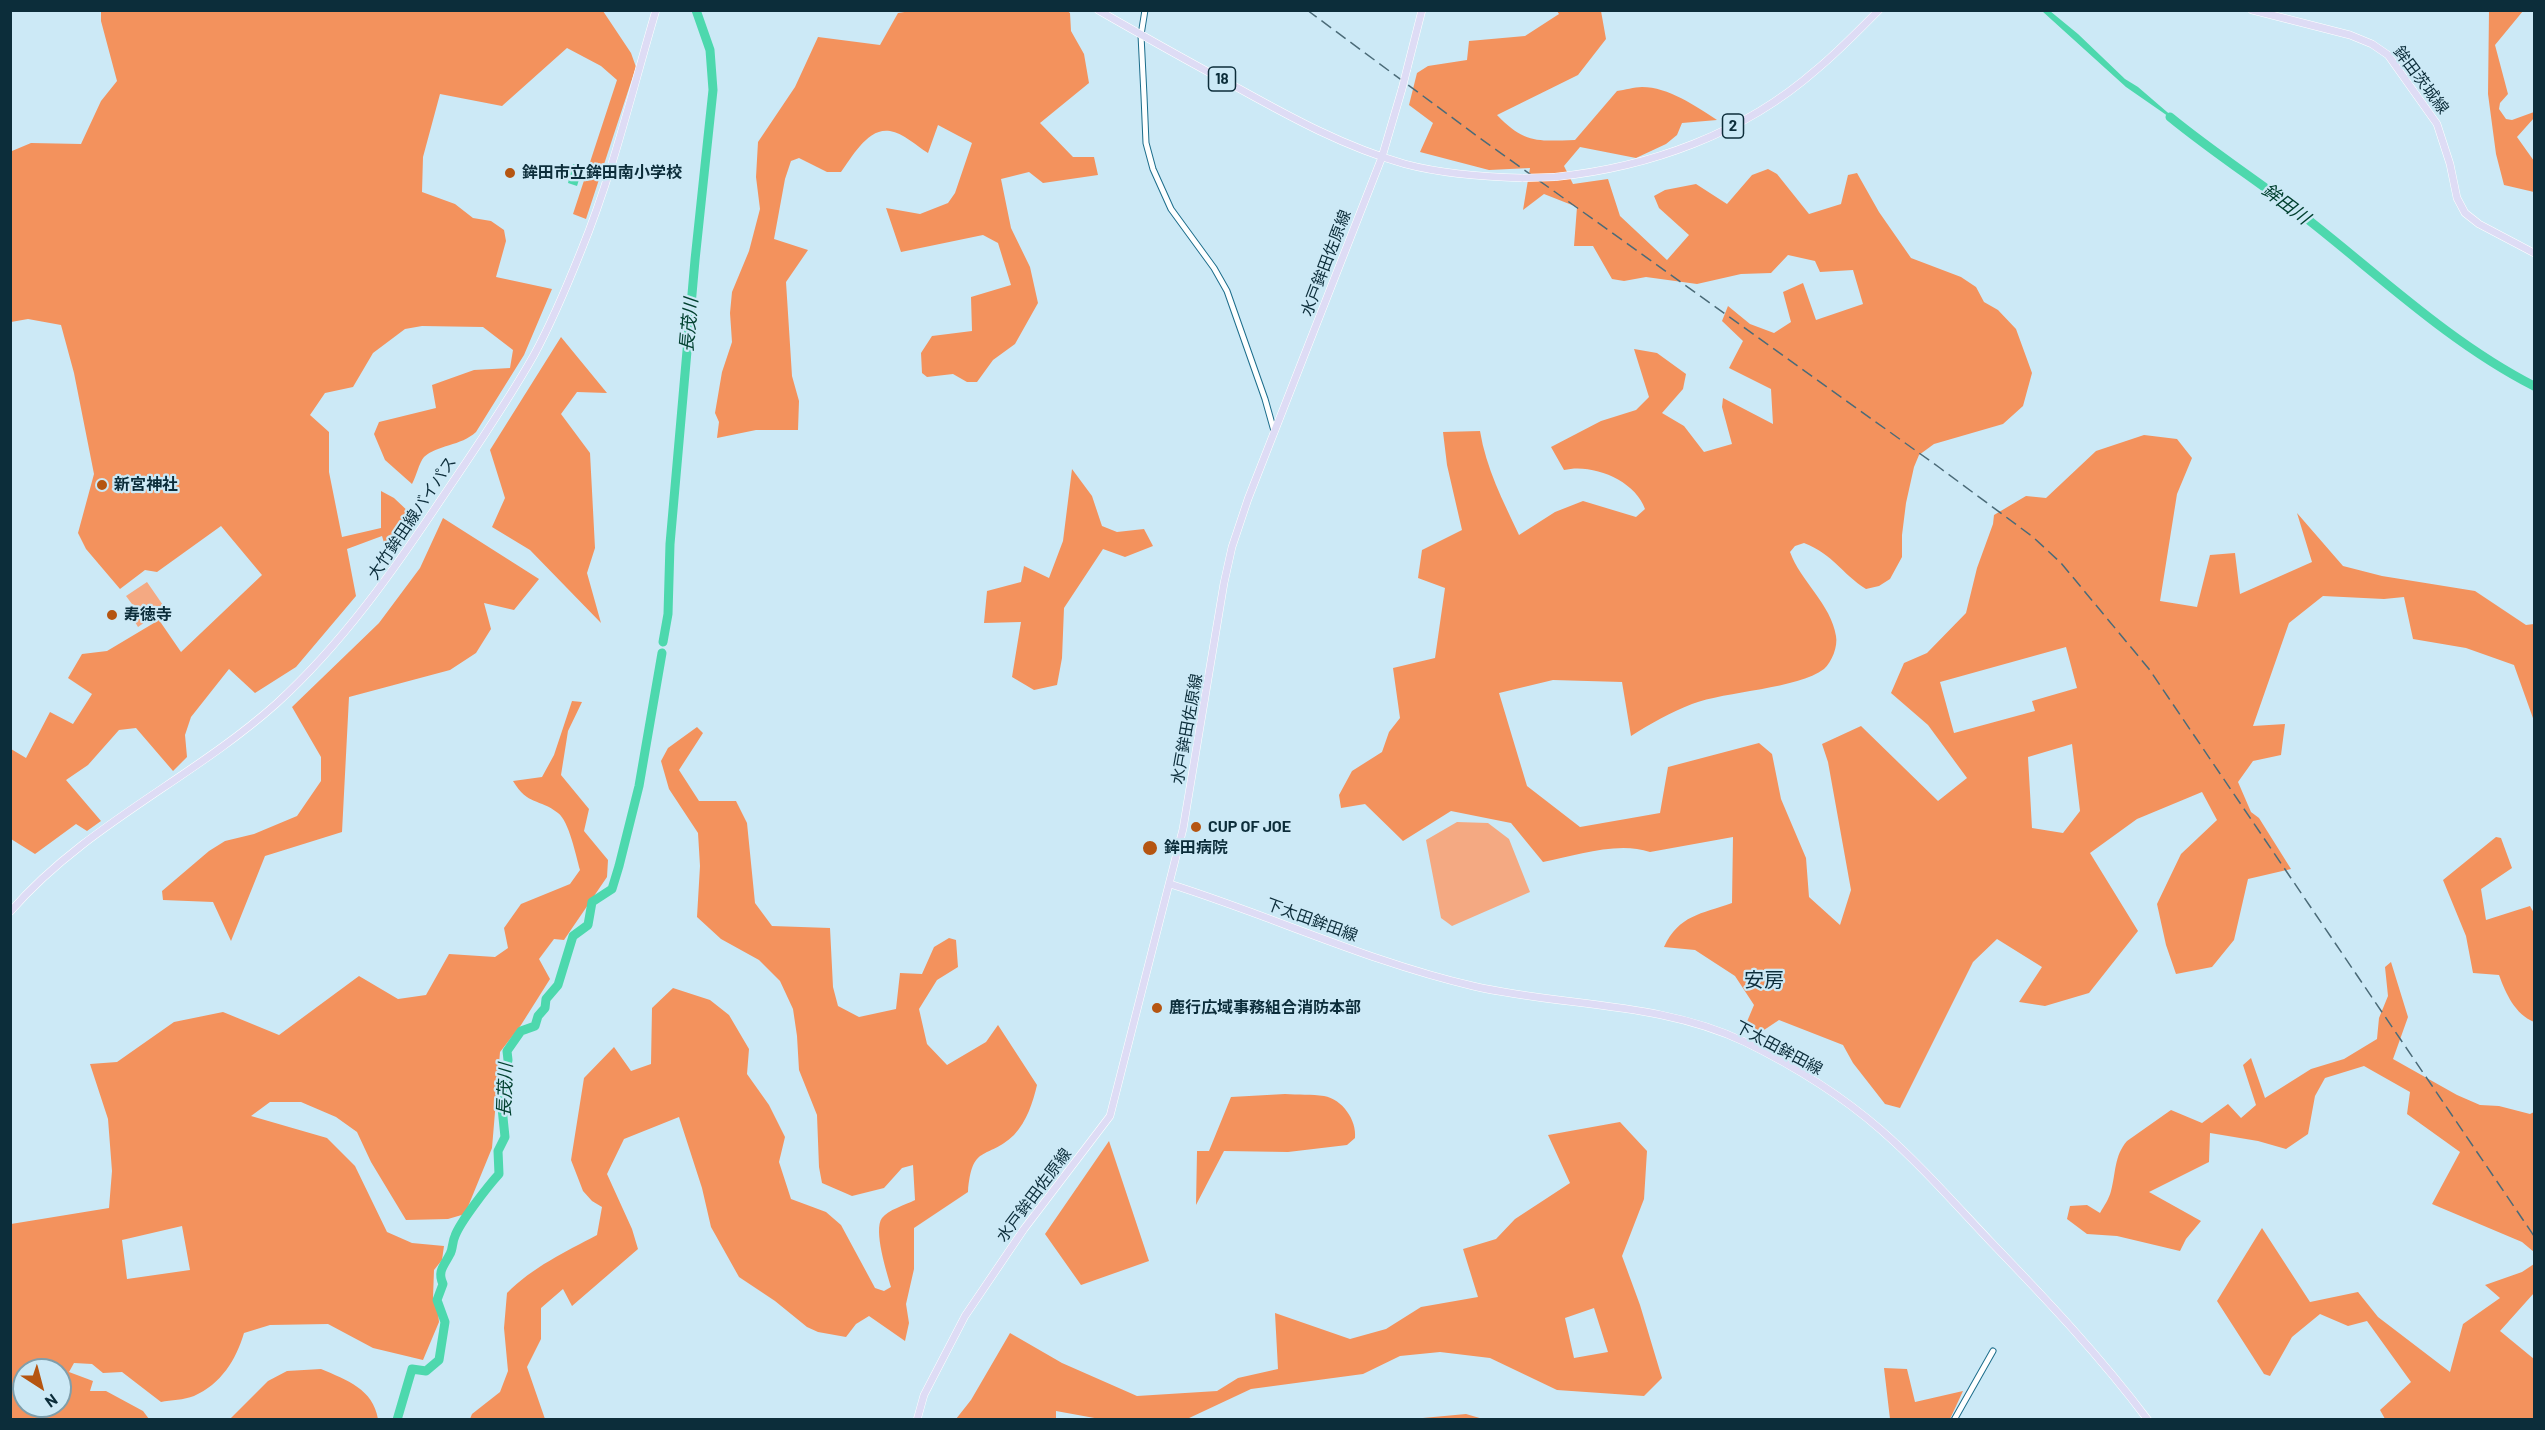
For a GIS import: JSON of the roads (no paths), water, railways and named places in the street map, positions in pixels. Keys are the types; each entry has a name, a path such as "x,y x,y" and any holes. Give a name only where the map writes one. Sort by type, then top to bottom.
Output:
{"main road":[{"name":"大竹鉾田線バイパス","path":"10,912 66,858 206,760 277,703 342,637 384,582 477,446 533,357 555,313 585,241 612,165 656,10"},
{"name":"18","path":"1098,10 1315,130 1382,157"},
{"name":"水戸鉾田佐原線","path":"917,1419 924,1395 965,1316 1024,1229 1110,1116 1170,884 1187,808 1224,583 1245,508 1382,157 1422,10"},
{"name":"2","path":"1382,157 1431,170 1484,177 1555,177 1636,164 1700,141 1750,117 1816,71 1879,10"},
{"name":"鉾田茨城線","path":"2252,10 2350,35 2372,44 2388,56 2437,124 2450,164 2457,198 2465,213 2479,224 2535,252"},
{"name":"下太田鉾田線","path":"1170,884 1435,976 1544,999 1647,1011 1690,1022 1744,1042 1842,1099 1894,1142 2075,1330 2148,1419"}],"street":[{"path":"1144,10 1141,35 1146,143 1153,169 1171,209 1214,268 1227,291 1265,399 1274,432"},
{"path":"1954,1419 1993,1351"}],"waterway":[{"name":"長茂川","path":"663,642 668,614 670,544 695,260 713,90 710,50 696,10"},
{"name":"鉾田川","path":"2170,117 2306,218 2444,329 2473,350 2534,386"},
{"name":"長茂川","path":"397,1420 412,1369 426,1371 439,1360 445,1322 437,1300 443,1284 441,1272 451,1252 454,1238 468,1213 499,1174 498,1151 505,1137 501,1098 508,1060 507,1051 521,1031 535,1026 538,1016 545,1008 546,999 558,985 573,936 588,925 592,902 612,889 639,786 662,653"}],"railway":[{"path":"1307,10 1477,136 1940,468 2033,537 2061,563 2149,669 2534,1236"}],"place":[{"name":"鉾田市立鉾田南小学校","path":"510,173"},
{"name":"新宮神社","path":"102,485"},
{"name":"寿徳寺","path":"112,615"},
{"name":"CUP OF JOE","path":"1196,827"},
{"name":"鉾田病院","path":"1150,848"},
{"name":"鹿行広域事務組合消防本部","path":"1157,1008"}],"district":[{"name":"安房","path":"1764,980"}]}
